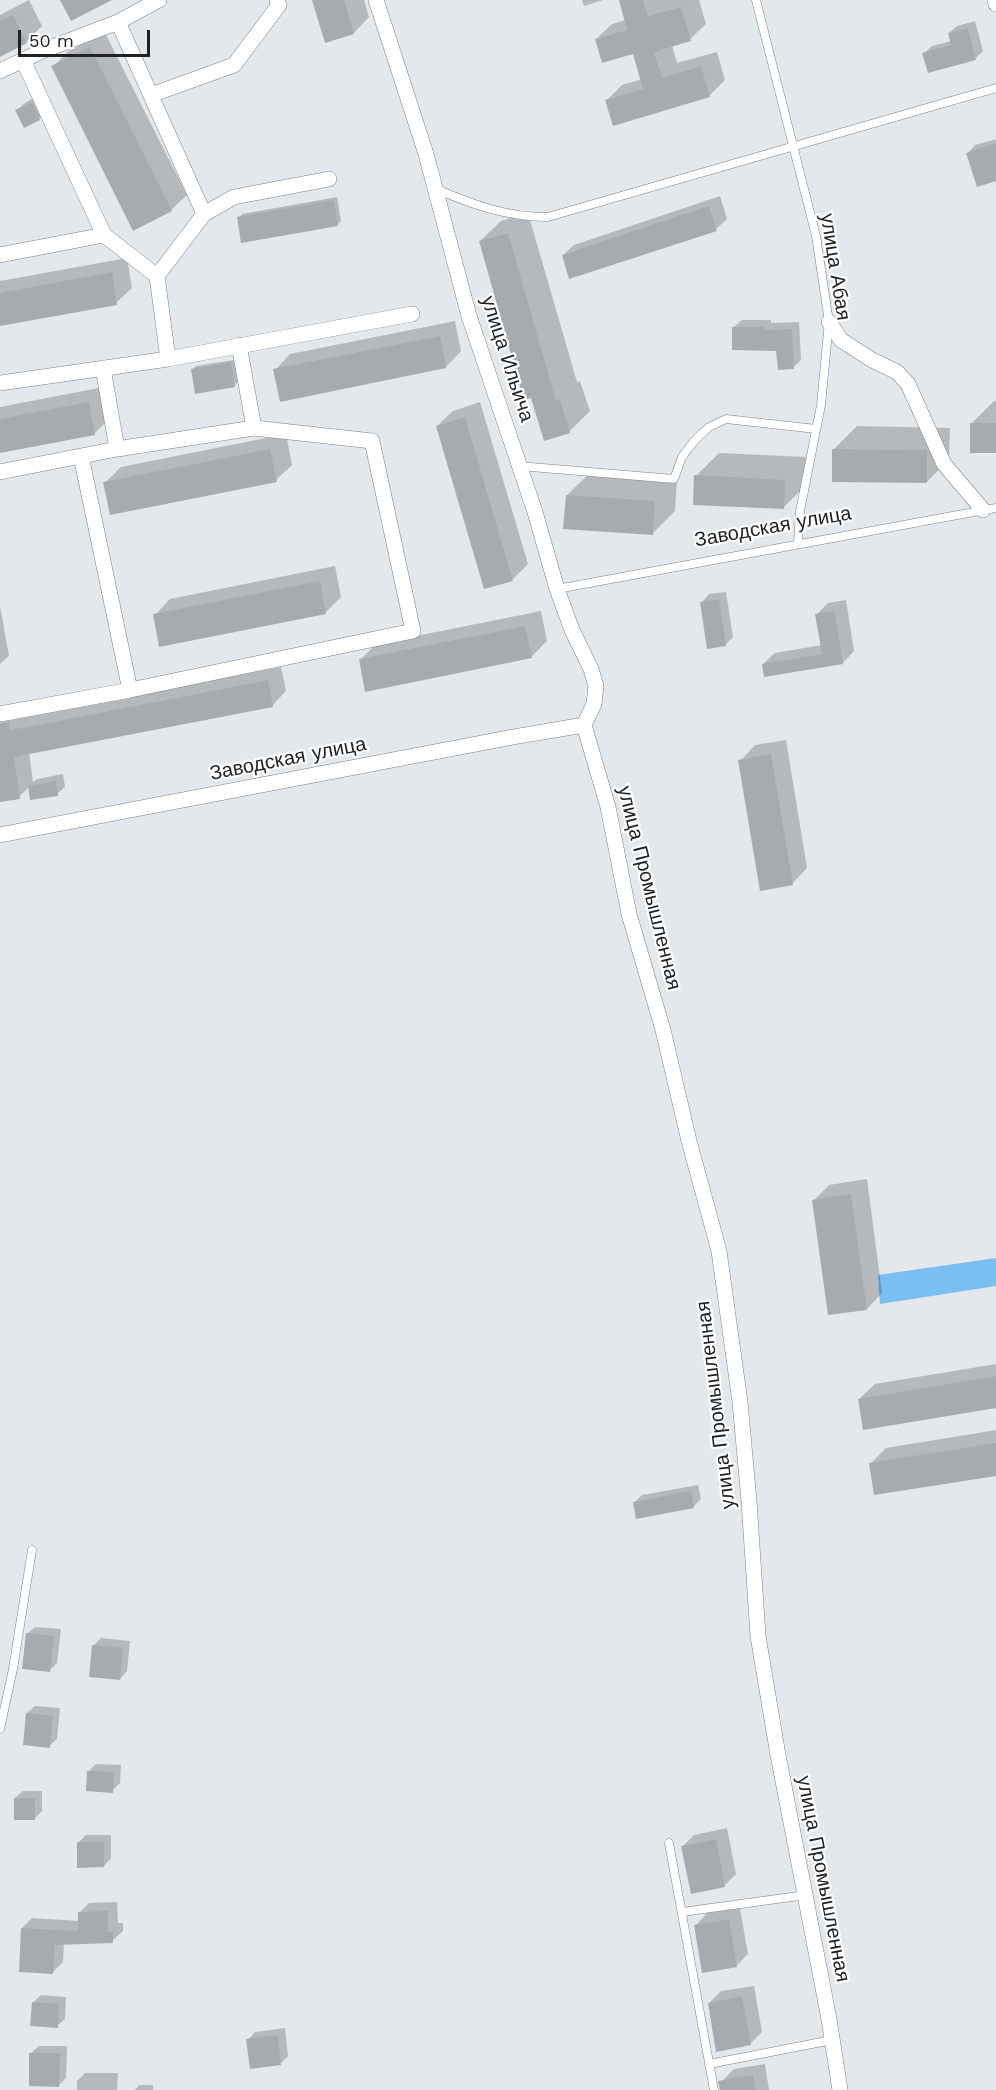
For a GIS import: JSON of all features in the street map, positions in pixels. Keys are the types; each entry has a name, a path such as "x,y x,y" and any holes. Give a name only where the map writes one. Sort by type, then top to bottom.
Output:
{"street":[{"path":"0,71 118,22 159,0"},
{"path":"151,95 234,65 279,5 277,0"},
{"name":"улица Ильича","path":"376,0 426,154 470,316 557,589 596,686 594,704 584,725"},
{"path":"118,22 204,214"},
{"path":"23,60 104,235 157,276"},
{"path":"168,359 157,276 204,214 234,197 329,179"},
{"path":"0,255 104,235"},
{"path":"0,383 168,359 412,314"},
{"path":"829,322 841,340 872,360 897,372 908,384 944,465 990,509"},
{"path":"239,345 255,428"},
{"path":"103,368 117,449"},
{"path":"0,472 117,449 255,428 372,441 413,631 130,690 0,714"},
{"path":"81,456 130,690"},
{"name":"Заводская улица","path":"0,835 584,725"},
{"name":"улица Промышленная","path":"584,725 608,807 629,914 663,1030 689,1141 719,1251 741,1413 758,1636 840,2090"}],"lane":[{"name":"улица Абая","path":"756,0 816,237 829,322 821,405 800,511 798,544"},
{"path":"436,189 497,212 526,217 548,217 996,88"},
{"path":"519,466 674,478 682,457 694,441 709,427 726,419 816,429"},
{"name":"Заводская улица","path":"557,589 990,509"},
{"path":"0,1729 15,1658 32,1550"},
{"path":"669,1843 714,2090"},
{"path":"681,1912 806,1895"},
{"path":"710,2064 832,2040"}],"shaded area":[{"path":"996,1258 996,1286 880,1304 878,1275"}],"building":[{"path":"60,0 112,0 71,21"},
{"path":"312,0 344,0 354,34 325,43"},
{"path":"619,0 643,0 648,16 681,7 691,41 654,52 662,78 701,66 710,97 613,126 605,100 643,89 633,54 602,63 595,39 627,30"},
{"path":"13,15 27,43 0,57 0,21"},
{"path":"968,28 976,60 928,73 922,53 951,45 948,33"},
{"path":"90,47 172,211 133,231 51,66"},
{"path":"32,102 40,120 24,128 15,110"},
{"path":"996,143 996,181 977,187 966,153"},
{"path":"334,200 338,226 241,243 237,217"},
{"path":"709,206 717,231 569,279 562,255"},
{"path":"508,233 556,401 560,400 570,433 544,441 531,398 524,400 479,241"},
{"path":"112,272 117,305 0,326 0,293"},
{"path":"732,327 764,327 764,330 792,329 794,369 778,370 776,351 732,350"},
{"path":"440,336 446,368 280,402 273,369"},
{"path":"231,362 235,387 195,394 191,369"},
{"path":"89,402 95,435 0,453 0,419"},
{"path":"465,417 513,581 484,589 436,426"},
{"path":"970,423 996,423 996,453 970,453"},
{"path":"270,449 277,482 110,515 103,482"},
{"path":"832,449 927,450 927,483 832,482"},
{"path":"694,475 785,480 784,509 693,505"},
{"path":"566,495 655,501 653,535 563,529"},
{"path":"320,581 326,614 159,647 153,614"},
{"path":"719,599 726,646 707,649 700,602"},
{"path":"835,611 843,664 764,677 762,664 822,654 815,614"},
{"path":"525,626 532,658 365,692 359,659"},
{"path":"268,680 273,707 14,757 20,799 0,802 0,724 9,722 10,730"},
{"path":"771,754 793,885 760,891 738,760"},
{"path":"56,781 58,796 30,800 28,786"},
{"path":"851,1194 867,1310 828,1315 812,1200"},
{"path":"996,1376 996,1408 863,1430 858,1399"},
{"path":"996,1443 996,1476 874,1495 869,1463"},
{"path":"691,1491 694,1508 636,1519 633,1502"},
{"path":"26,1633 54,1636 50,1672 22,1669"},
{"path":"92,1645 123,1648 120,1680 89,1677"},
{"path":"26,1713 53,1716 50,1748 23,1745"},
{"path":"87,1771 114,1772 113,1793 86,1791"},
{"path":"14,1798 35,1798 35,1820 14,1820"},
{"path":"716,1839 725,1887 691,1894 681,1846"},
{"path":"77,1842 104,1842 104,1867 77,1868"},
{"path":"108,1911 108,1932 113,1932 113,1943 55,1945 53,1974 19,1972 21,1928 78,1931 78,1912"},
{"path":"729,1919 737,1967 702,1973 694,1925"},
{"path":"742,1996 751,2045 716,2052 708,2003"},
{"path":"32,2002 59,2004 58,2028 30,2026"},
{"path":"278,2035 281,2065 250,2069 246,2039"},
{"path":"29,2053 60,2053 59,2087 29,2086"},
{"path":"753,2075 756,2090 720,2090 718,2081"}]}
